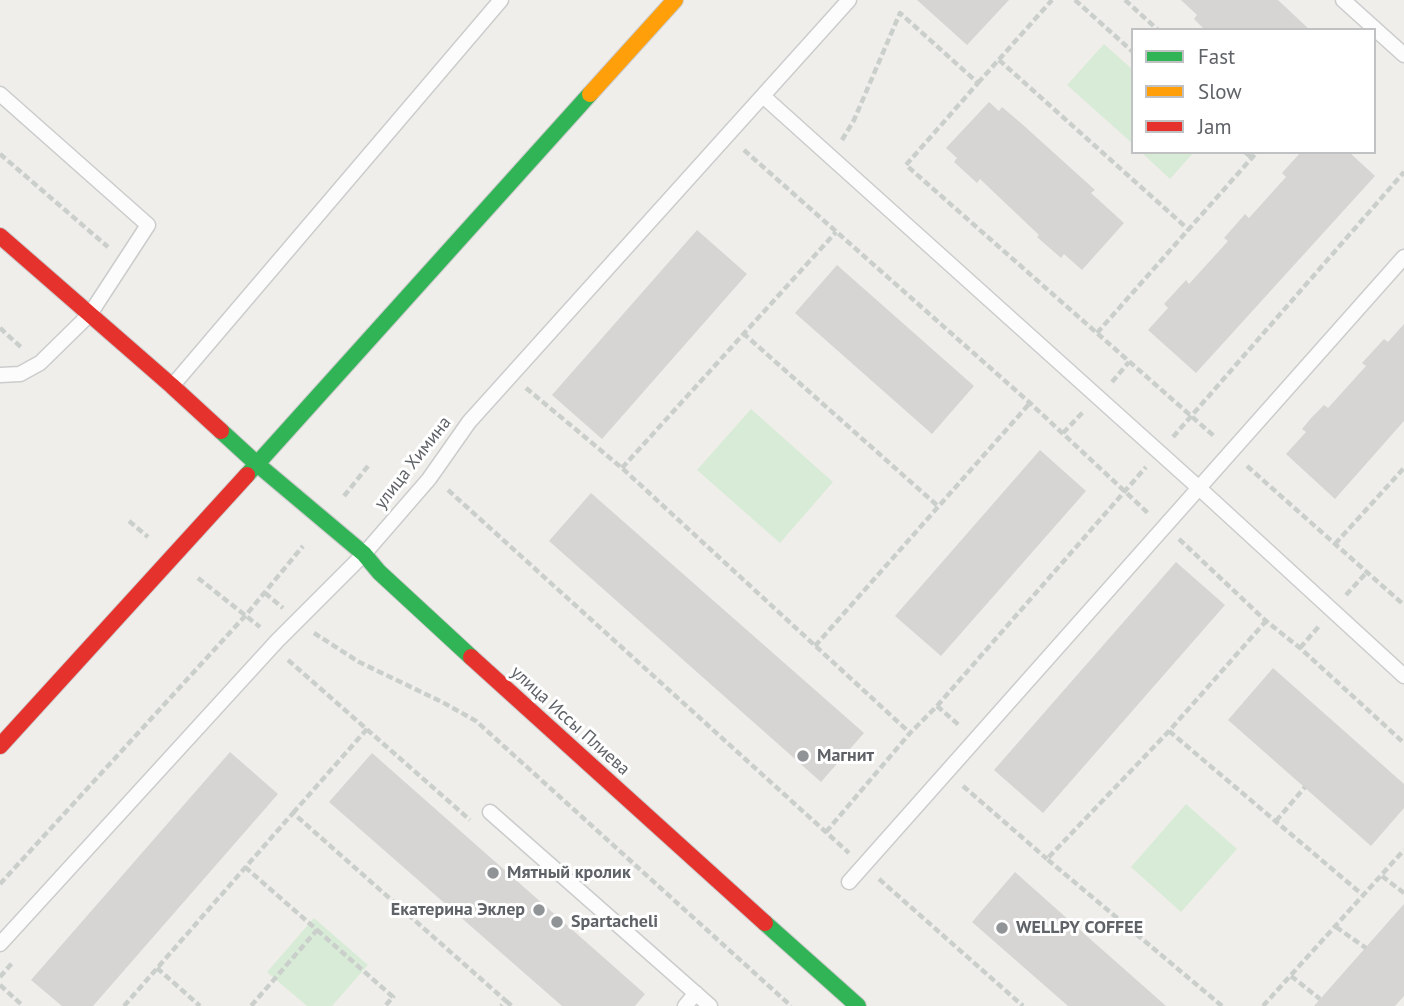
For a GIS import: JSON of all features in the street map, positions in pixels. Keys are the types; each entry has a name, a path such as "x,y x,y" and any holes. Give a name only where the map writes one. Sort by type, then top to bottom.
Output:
{"street":[{"path":"0,746 675,0"},
{"name":"улица Иссы Плиева","path":"0,236 257,464 364,554 379,572 541,721 858,1006"}],"lane":[{"path":"172,386 502,0"},
{"name":"улица Химина","path":"0,944 277,641 364,554 429,479 469,422 849,0"},
{"path":"1343,0 1374,28"},
{"path":"1376,30 1404,55"},
{"path":"0,94 148,225 90,314 40,363 20,374 0,375"},
{"path":"763,96 1404,676"},
{"path":"849,882 1404,257"},
{"path":"489,812 710,1006"},
{"path":"685,1006 696,993"}],"path":[{"path":"1052,0 906,165 1404,605"},
{"path":"1075,0 1131,50"},
{"path":"1125,0 1156,28"},
{"path":"830,157 854,120 900,13 978,83"},
{"path":"999,60 1189,230"},
{"path":"738,144 1030,403 1163,528 1177,537 1266,621 1300,648 1404,743"},
{"path":"0,153 124,262"},
{"path":"1247,154 1252,158"},
{"path":"1097,333 1255,154"},
{"path":"826,832 1404,172"},
{"path":"622,468 836,232"},
{"path":"0,328 40,363"},
{"path":"743,333 939,507"},
{"path":"526,388 622,468 910,733"},
{"path":"815,646 1030,403"},
{"path":"1335,544 1404,468"},
{"path":"429,479 446,488 826,832 1023,1006"},
{"path":"214,590 277,641 287,659 480,829"},
{"path":"0,884 265,593 297,622 359,662 476,721 791,1006"},
{"path":"1047,859 1169,731 1266,621"},
{"path":"937,706 976,740"},
{"path":"124,1006 367,729"},
{"path":"1169,731 1364,896"},
{"path":"1399,738 1404,732"},
{"path":"956,780 1222,1006"},
{"path":"1276,821 1305,787"},
{"path":"293,814 512,1006"},
{"path":"1263,1006 1404,850"},
{"path":"246,867 393,997 385,1006"},
{"path":"1382,876 1404,894"},
{"path":"1336,927 1366,948"},
{"path":"251,1006 317,930"},
{"path":"157,968 200,1006"},
{"path":"1291,976 1320,999"},
{"path":"0,985 23,1006"},
{"path":"501,1006 506,1000"}],"green space":[{"path":"1104,44 1131,68 1131,142 1067,85"},
{"path":"1143,154 1192,154 1170,179"},
{"path":"751,409 833,482 780,543 697,470"},
{"path":"1186,804 1237,849 1181,912 1131,867"},
{"path":"314,918 368,965 332,1006 307,1006 267,972"}],"building":[{"path":"917,0 1009,0 967,45"},
{"path":"1181,0 1278,0 1308,28 1203,28 1194,19 1197,15"},
{"path":"989,102 999,111 1002,107 1022,124 1095,190 1091,193 1124,223 1082,270 1064,254 1061,258 1037,237 1039,235 980,179 977,183 954,162 957,158 946,148"},
{"path":"1299,154 1351,154 1375,176 1196,373 1148,330 1168,308 1164,304 1186,280 1189,284 1228,241 1224,238 1245,214 1249,218 1286,177 1282,173"},
{"path":"697,230 747,274 602,439 552,395"},
{"path":"837,265 974,386 932,434 795,313"},
{"path":"1404,324 1404,421 1335,499 1286,454 1306,432 1302,429 1312,417 1324,405 1328,408 1366,366 1362,363 1384,339 1388,342"},
{"path":"1040,450 1086,491 941,656 895,616"},
{"path":"591,493 864,733 821,782 549,541"},
{"path":"1176,562 1225,605 1043,813 994,770"},
{"path":"1273,668 1404,784 1404,808 1371,846 1228,720"},
{"path":"230,752 278,794 93,1006 62,1006 31,980"},
{"path":"372,753 645,994 635,1006 562,1006 329,802"},
{"path":"1015,872 1166,1006 1068,1006 972,922"},
{"path":"1404,904 1404,996 1395,1006 1314,1006"}],"traffic: fast":[{"path":"247,475 590,94"},
{"path":"221,431 364,554 379,572 471,657"},
{"path":"765,923 858,1006"}],"traffic: slow":[{"path":"590,94 675,0"}],"traffic: jam":[{"path":"0,236 221,431"},
{"path":"0,746 247,475"},
{"path":"471,657 765,923"}],"place":[{"name":"Магнит","path":"803,756"},
{"name":"Мятный кролик","path":"493,873"},
{"name":"Екатерина Эклер","path":"539,910"},
{"name":"Spartacheli","path":"557,922"},
{"name":"WELLPY COFFEE","path":"1002,928"}]}
